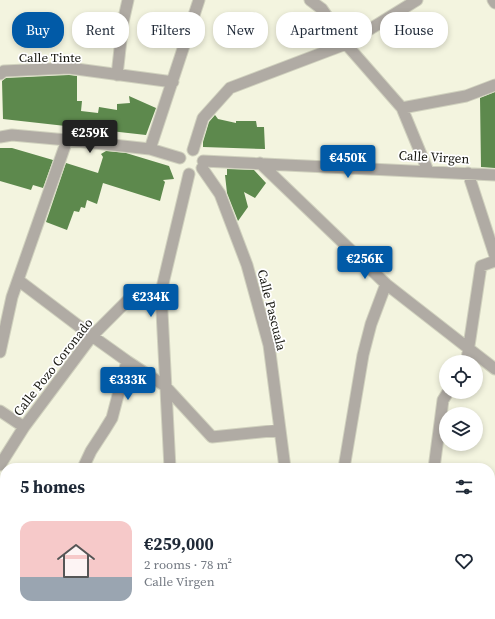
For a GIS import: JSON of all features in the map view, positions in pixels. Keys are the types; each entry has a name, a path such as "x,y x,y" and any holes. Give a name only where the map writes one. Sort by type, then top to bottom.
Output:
{"street":[{"path":"117,75 123,22 128,0"},
{"path":"150,149 199,0"},
{"path":"310,0 321,5"},
{"path":"372,28 417,0"},
{"path":"193,150 203,118 230,88 335,48"},
{"path":"350,48 402,108 428,171"},
{"name":"Calle Tinte","path":"0,74 4,71 69,68 173,82"},
{"path":"402,108 466,96 495,85"},
{"path":"0,137 12,135 150,149 180,158"},
{"path":"0,352 12,297 67,140"},
{"path":"193,150 200,154 203,164 196,173 185,173 180,166 180,158 185,152 193,150"},
{"path":"260,163 386,284 495,370"},
{"name":"Calle Virgen","path":"203,164 260,163 495,175"},
{"name":"Calle Pascuala","path":"203,164 220,194 247,266 269,345 284,463"},
{"path":"468,173 495,256"},
{"path":"170,463 161,292 189,174"},
{"path":"467,355 481,266 495,262"},
{"path":"18,280 92,336 165,386 212,437 280,430"},
{"path":"345,463 363,354 371,324 386,284"},
{"name":"Calle Pozo Coronado","path":"1,463 24,427 92,336 135,293 161,292"},
{"path":"85,463 91,451 112,418 127,361"},
{"path":"435,463 444,399"},
{"path":"0,411 24,427"}],"building":[{"path":"69,75 77,76 77,101 82,101 81,111 98,113 99,107 117,110 117,104 130,103 129,96 156,108 146,135 3,119 2,81 6,78"},
{"path":"495,92 495,168 481,167 480,98"},
{"path":"215,115 218,119 236,123 236,121 256,121 257,127 264,127 265,149 203,147 209,122"},
{"path":"0,148 12,148 53,160 43,188 33,185 31,190 0,181"},
{"path":"106,151 126,153 169,166 174,179 163,180 165,182 160,201 103,183 97,204 87,200 85,208 81,207 79,212 74,211 67,230 46,222 66,163 98,173 103,157 101,154"},
{"path":"227,169 254,170 266,183 255,198 244,192 248,207 238,221 227,193 225,175 227,175"}]}
